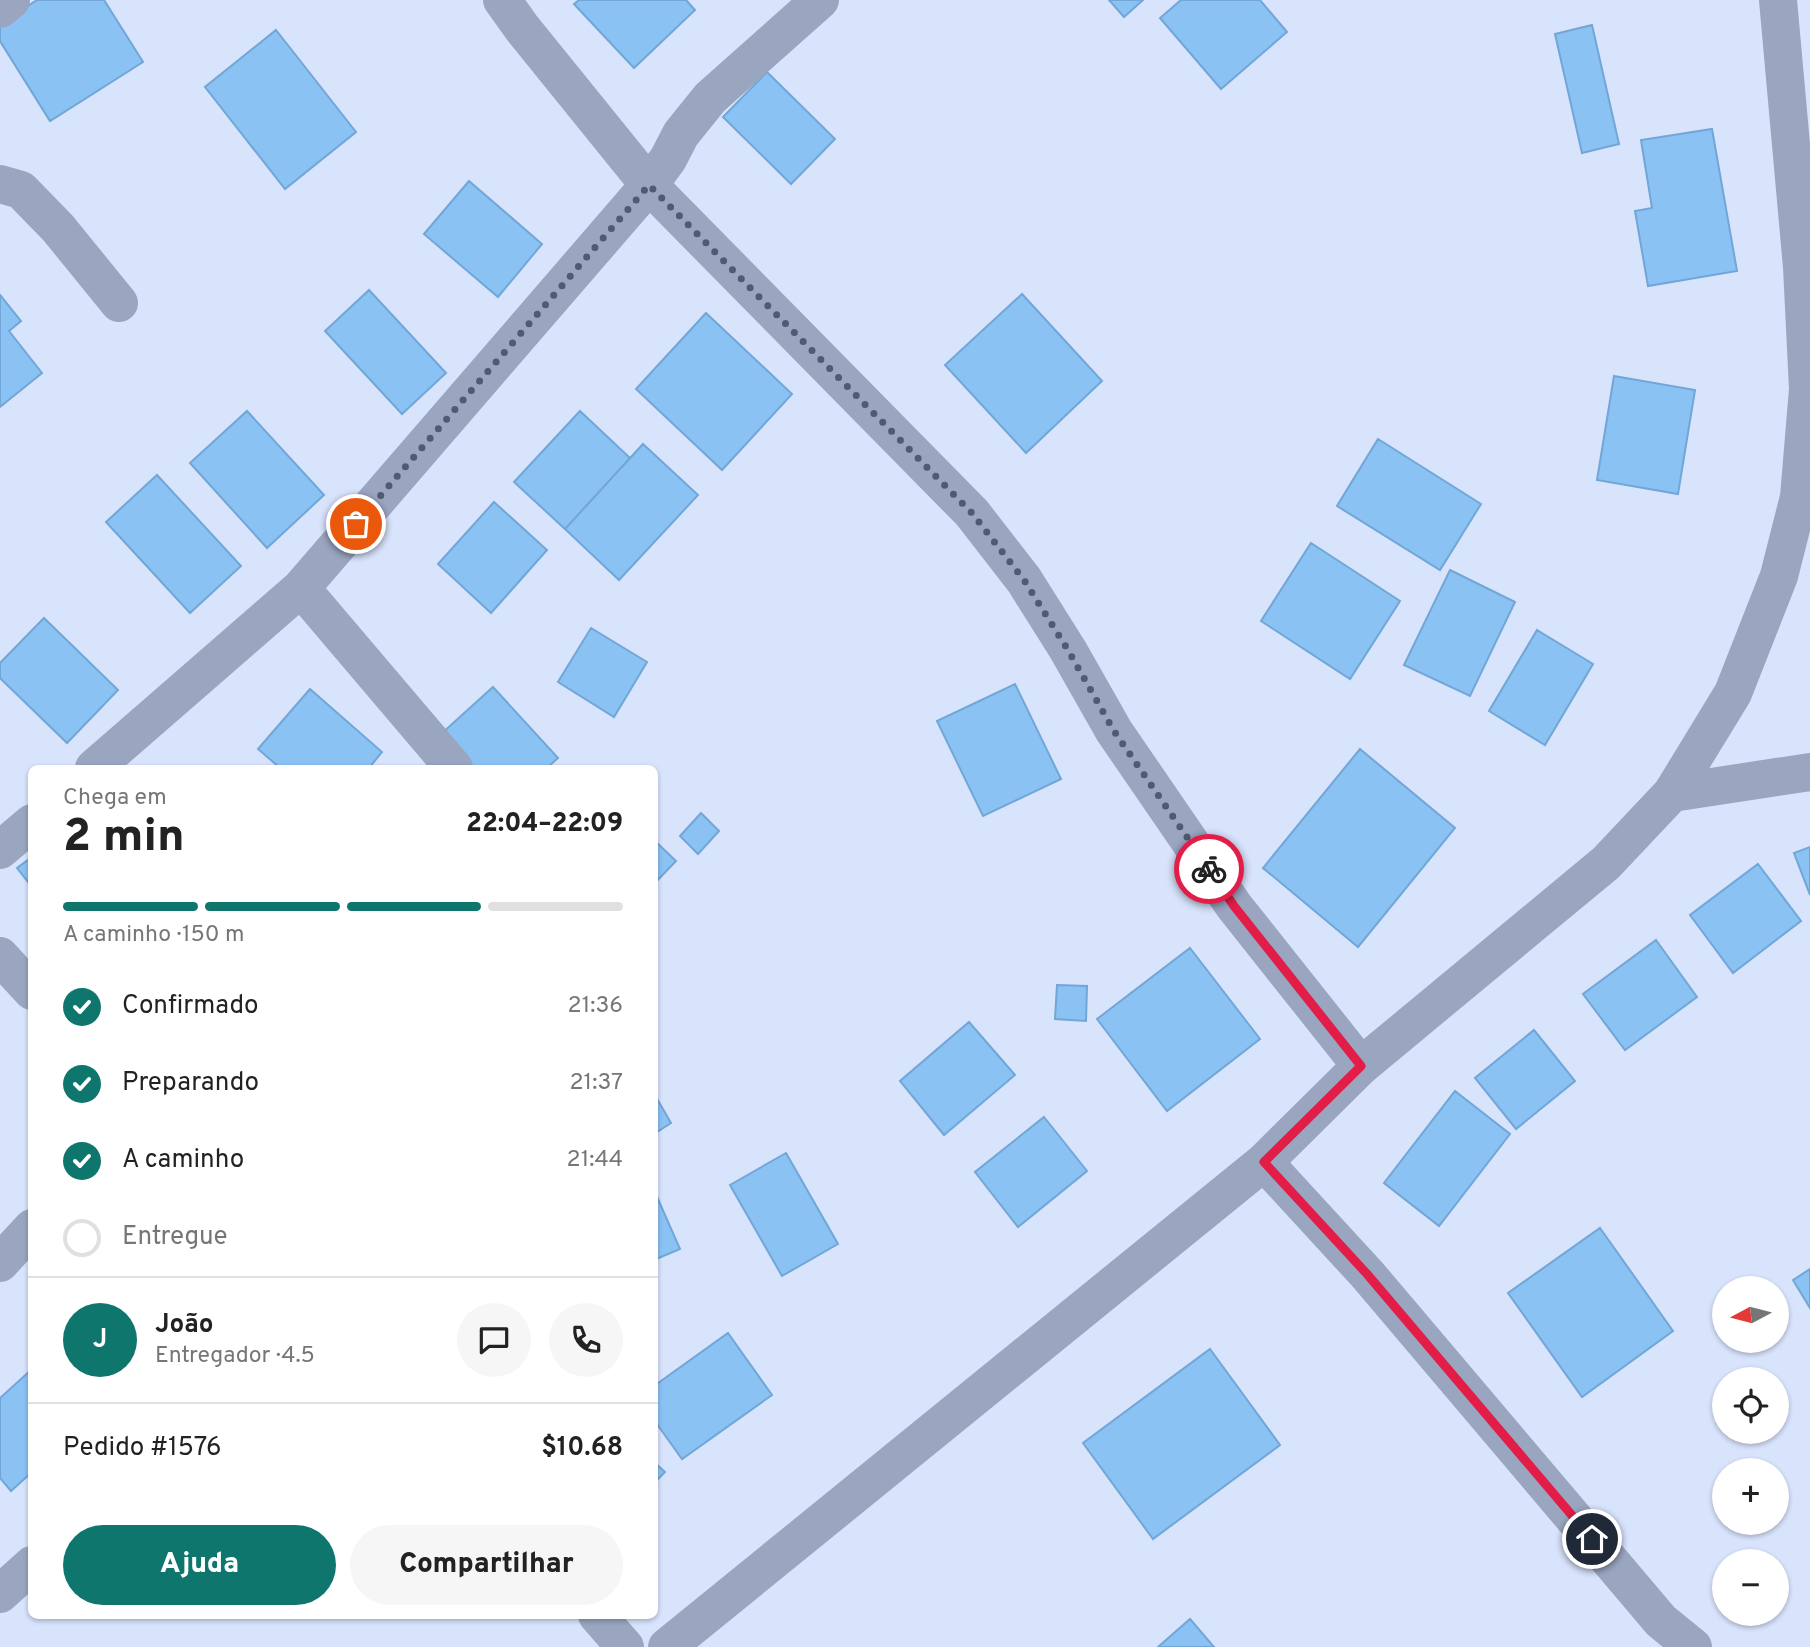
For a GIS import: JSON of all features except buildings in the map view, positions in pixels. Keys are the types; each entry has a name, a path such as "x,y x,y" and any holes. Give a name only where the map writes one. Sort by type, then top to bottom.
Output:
{"street":[{"path":"0,9 10,0"},
{"path":"502,0 649,185 972,513 1024,580 1114,731 1234,906 1361,1066"},
{"path":"97,765 301,587 649,185 668,159 681,134 710,98 820,0"},
{"path":"667,1647 1264,1162 1361,1066 1606,863 1672,793 1733,693 1779,576 1799,497 1808,388 1802,267 1778,0"},
{"path":"0,184 21,190 58,228 119,303"},
{"path":"301,587 451,765"},
{"path":"1672,793 1810,772"},
{"path":"0,850 28,826"},
{"path":"0,956 28,987"},
{"path":"1264,1162 1367,1274 1661,1621 1693,1647"},
{"path":"0,1263 28,1232"},
{"path":"0,1594 28,1569"},
{"path":"600,1619 625,1647"}],"way so far":[{"path":"356,524 649,185 972,513 1024,580 1114,731 1209,869"}],"route":[{"path":"1209,869 1234,906 1361,1066 1264,1162 1367,1274 1592,1539"}]}
